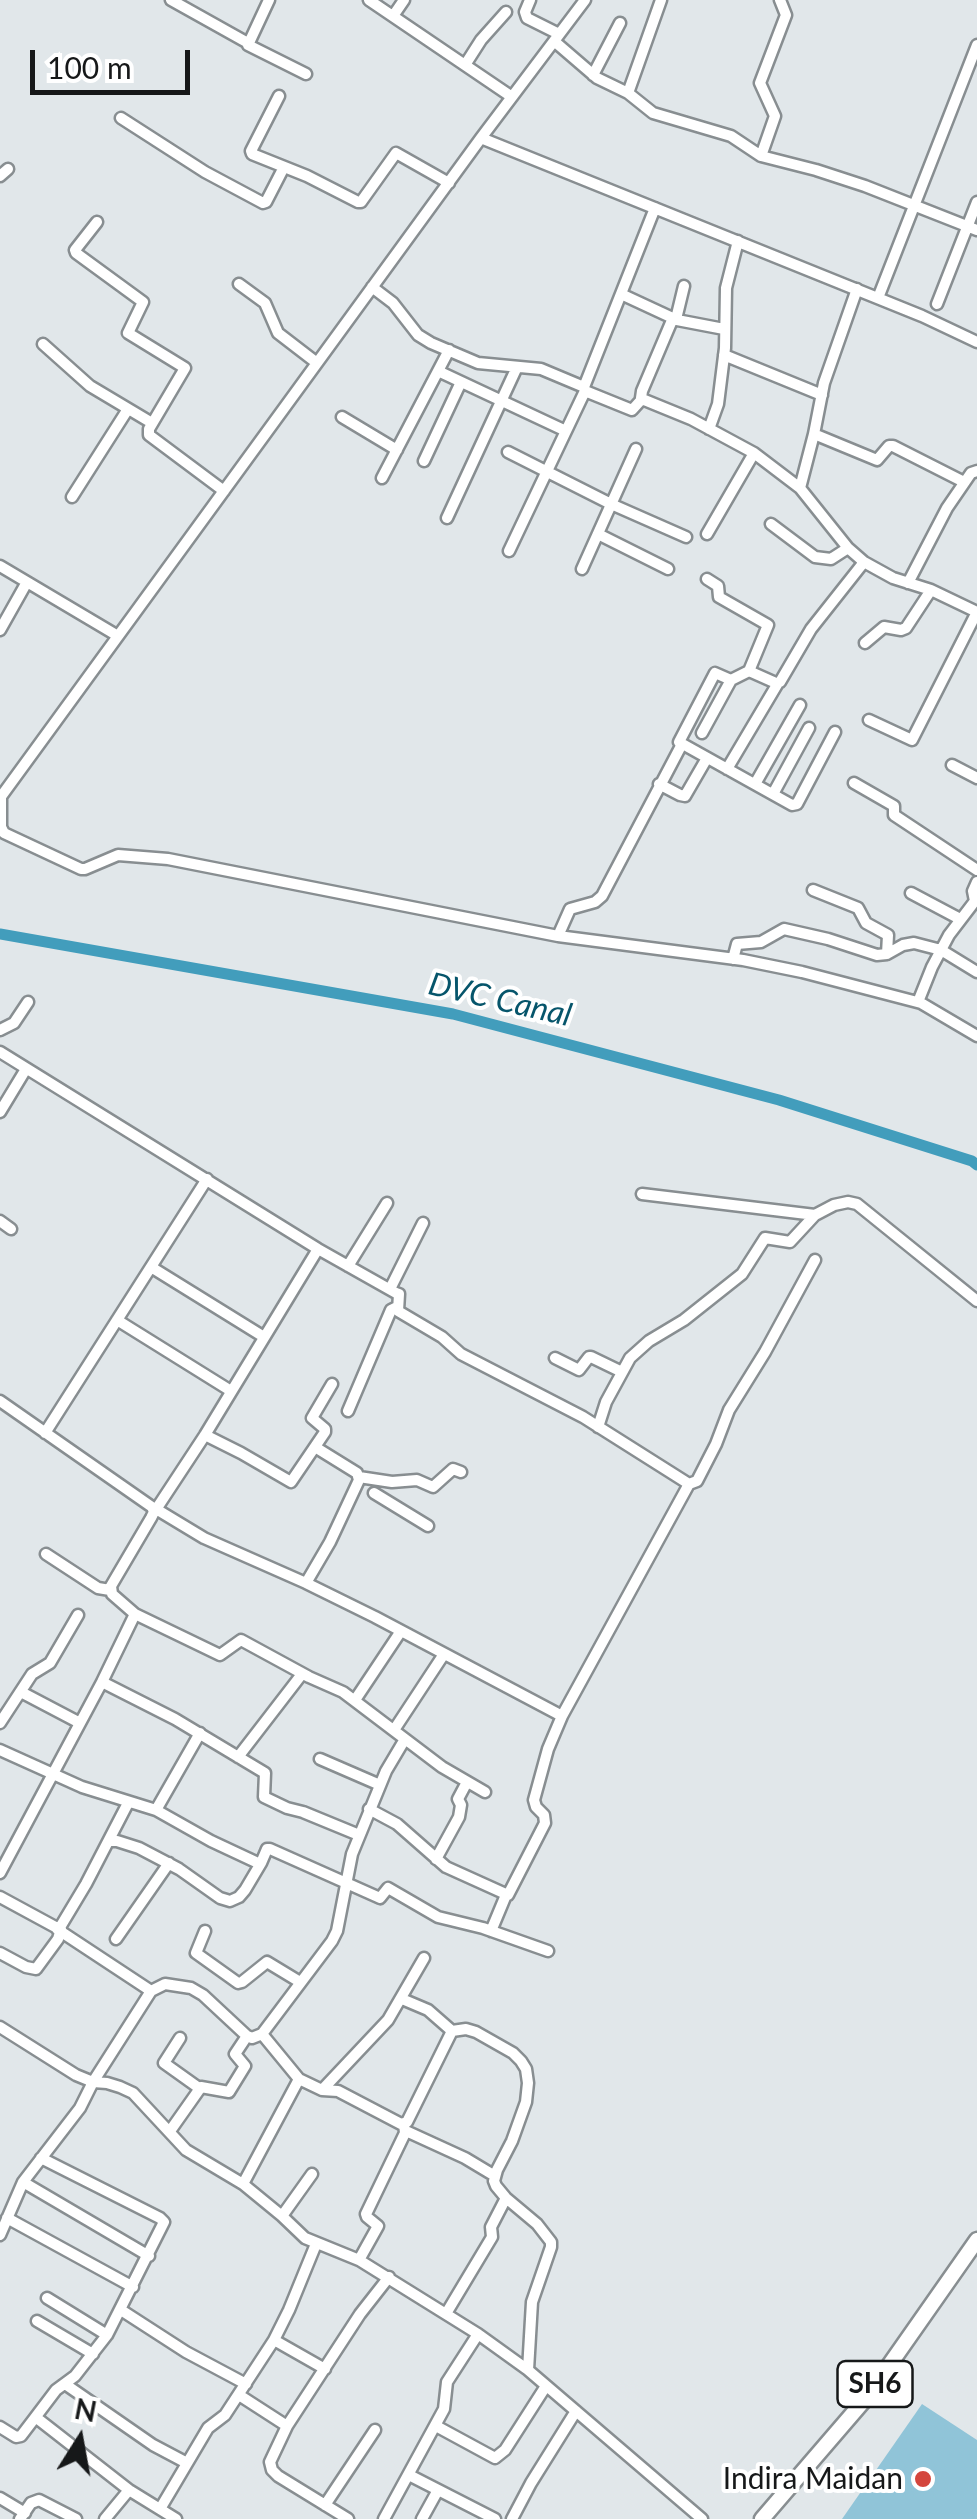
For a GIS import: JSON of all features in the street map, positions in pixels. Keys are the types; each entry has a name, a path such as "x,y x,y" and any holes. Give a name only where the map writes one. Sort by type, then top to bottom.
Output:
{"main road":[{"name":"SH6","path":"762,2519 867,2397 977,2240"}],"street":[{"path":"171,0 249,47 306,74"},
{"path":"248,43 269,0"},
{"path":"369,0 512,97"},
{"path":"393,16 404,0"},
{"path":"530,0 527,18 557,38 593,75 628,93 652,113 731,136 761,156 913,203 972,228"},
{"path":"585,0 0,798 1,827 4,833 80,869 86,870 118,855 168,858 558,936 802,972 918,1002 977,1035"},
{"path":"628,93 661,0"},
{"path":"761,156 774,116 760,83 786,15 780,0"},
{"path":"465,65 506,12"},
{"path":"593,75 620,23"},
{"path":"878,298 977,45"},
{"path":"279,96 251,152 360,202 396,153 448,182"},
{"path":"121,118 263,204 284,167"},
{"path":"481,138 878,298 977,342"},
{"path":"937,304 972,228 977,202"},
{"path":"509,551 585,389 655,208"},
{"path":"96,222 76,253 144,302 127,332 185,368 152,423 149,435 224,490"},
{"path":"708,429 718,404 726,288 738,242"},
{"path":"239,284 264,304 278,333 317,363"},
{"path":"372,288 393,302 418,335 431,343 478,362 542,369 632,410 674,318 684,286"},
{"path":"800,488 822,395 857,290"},
{"path":"621,294 674,318 724,328"},
{"path":"42,344 90,386 152,423"},
{"path":"382,478 449,350"},
{"path":"724,356 822,395"},
{"path":"448,518 516,368"},
{"path":"438,371 566,430"},
{"path":"424,462 460,382"},
{"path":"640,398 691,418 754,453 800,488 864,562 892,578 932,590 977,612 912,740 869,720"},
{"path":"72,497 128,410"},
{"path":"342,417 397,450"},
{"path":"814,434 877,460 888,446 894,446 964,482"},
{"path":"582,569 636,449"},
{"path":"508,452 686,537"},
{"path":"707,534 754,453"},
{"path":"908,584 964,482 977,471"},
{"path":"771,524 820,559 831,559 848,548"},
{"path":"598,534 668,569"},
{"path":"727,769 812,629 864,562"},
{"path":"0,566 118,636"},
{"path":"702,733 731,680 749,670 768,625 719,597 720,588 707,579"},
{"path":"0,630 27,582"},
{"path":"865,643 884,627 906,628 932,590"},
{"path":"749,670 778,683"},
{"path":"731,680 715,673 679,739 773,794 795,805 835,732"},
{"path":"755,784 800,705"},
{"path":"773,794 809,728"},
{"path":"558,936 570,909 600,899 682,744"},
{"path":"660,784 686,796 707,758"},
{"path":"952,766 977,778"},
{"path":"854,783 894,806 893,814 977,870"},
{"path":"918,1002 940,950 976,899 977,882"},
{"path":"813,890 858,908 866,924 888,935 887,954"},
{"path":"911,893 960,919"},
{"path":"734,959 737,944 761,942 784,929 877,955 909,943 940,950 977,972"},
{"path":"0,1030 14,1023 28,1002"},
{"path":"0,1052 318,1249 399,1294 398,1311 442,1337 460,1354 598,1427 689,1484"},
{"path":"0,1112 26,1069"},
{"path":"45,1433 207,1179"},
{"path":"642,1194 815,1216"},
{"path":"348,1266 387,1202"},
{"path":"598,1427 606,1402 630,1358 742,1274 765,1238 790,1242 815,1216 834,1205 857,1204 977,1302"},
{"path":"0,1221 11,1229"},
{"path":"390,1289 423,1223"},
{"path":"110,1590 318,1249"},
{"path":"491,1931 546,1822 534,1800 562,1716 689,1484 697,1481 729,1410 815,1260"},
{"path":"150,1267 264,1337"},
{"path":"348,1411 391,1310 398,1307"},
{"path":"117,1320 231,1391"},
{"path":"555,1358 579,1370 591,1357 622,1372"},
{"path":"204,1435 290,1482 325,1430 312,1417 332,1384"},
{"path":"0,1401 155,1511 204,1538 306,1583 562,1716"},
{"path":"315,1447 359,1476 401,1483 417,1480 433,1487 453,1469 461,1472"},
{"path":"306,1583 336,1531 359,1476"},
{"path":"374,1493 428,1526"},
{"path":"46,1554 98,1588 110,1590 135,1614 220,1655 241,1640 355,1700 442,1767 485,1792"},
{"path":"0,1873 135,1614"},
{"path":"0,1724 36,1670 50,1663 78,1615"},
{"path":"355,1700 401,1631"},
{"path":"394,1730 444,1654"},
{"path":"238,1756 302,1674"},
{"path":"102,1682 265,1773 264,1797 359,1836"},
{"path":"22,1692 80,1722"},
{"path":"156,1810 200,1734"},
{"path":"133,2287 3,2225 24,2182 80,2108 151,1991 166,1984 192,1988 246,2036 262,2034 337,1931 345,1883 359,1836 405,1739"},
{"path":"0,1750 92,1791 156,1810 261,1863"},
{"path":"320,1759 380,1785"},
{"path":"436,1859 459,1816 458,1800 467,1782"},
{"path":"0,1953 36,1968 128,1803"},
{"path":"370,1809 398,1824 446,1867 506,1895"},
{"path":"108,1842 139,1848 230,1901 245,1890 270,1848 380,1898 388,1888 438,1917 548,1951"},
{"path":"116,1939 169,1863"},
{"path":"0,1897 60,1930 151,1991"},
{"path":"205,1932 196,1954 238,1982 267,1962 300,1982"},
{"path":"322,2090 381,2029 424,1958"},
{"path":"402,1998 428,2010 452,2031 476,2032 513,2053 526,2069 526,2102 495,2176 496,2186 547,2234 552,2247 532,2302 528,2370"},
{"path":"0,2028 76,2075 133,2094 186,2150 243,2184 305,2238 359,2260 447,2312 528,2370 702,2519"},
{"path":"359,2260 378,2226 366,2214 452,2031"},
{"path":"262,2034 299,2079 322,2090 338,2091 495,2176"},
{"path":"170,2130 202,2086 230,2092 245,2066 235,2054 246,2036"},
{"path":"180,2038 164,2062 200,2088"},
{"path":"243,2184 299,2079"},
{"path":"2,2432 21,2436 56,2390 76,2376 93,2354 122,2310 164,2222 41,2158"},
{"path":"282,2216 312,2174"},
{"path":"24,2182 148,2256"},
{"path":"447,2312 492,2237 491,2227 506,2198"},
{"path":"160,2510 208,2428 226,2416 274,2340 316,2244"},
{"path":"348,2519 272,2470 270,2462 324,2369 389,2277"},
{"path":"47,2298 107,2334"},
{"path":"122,2310 186,2352 246,2384"},
{"path":"36,2321 93,2354"},
{"path":"384,2519 436,2426 446,2402 447,2382 478,2334"},
{"path":"274,2340 324,2369"},
{"path":"66,2384 153,2445 188,2463"},
{"path":"436,2426 495,2458 505,2450 546,2386"},
{"path":"239,2395 288,2426"},
{"path":"512,2519 576,2412"},
{"path":"34,2419 176,2519"},
{"path":"321,2519 375,2430"},
{"path":"410,2474 494,2519"},
{"path":"105,2519 130,2490"},
{"path":"422,2519 438,2490"},
{"path":"0,2498 22,2516 31,2503 40,2500 61,2516 76,2519"}],"shaded area":[{"name":"Indira Maidan","path":"922,2404 977,2440 977,2519 842,2519"}],"waterway":[{"name":"DVC Canal","path":"0,934 453,1014 779,1100 977,1165"}],"place":[{"name":"Indira Maidan","path":"923,2479"}]}
